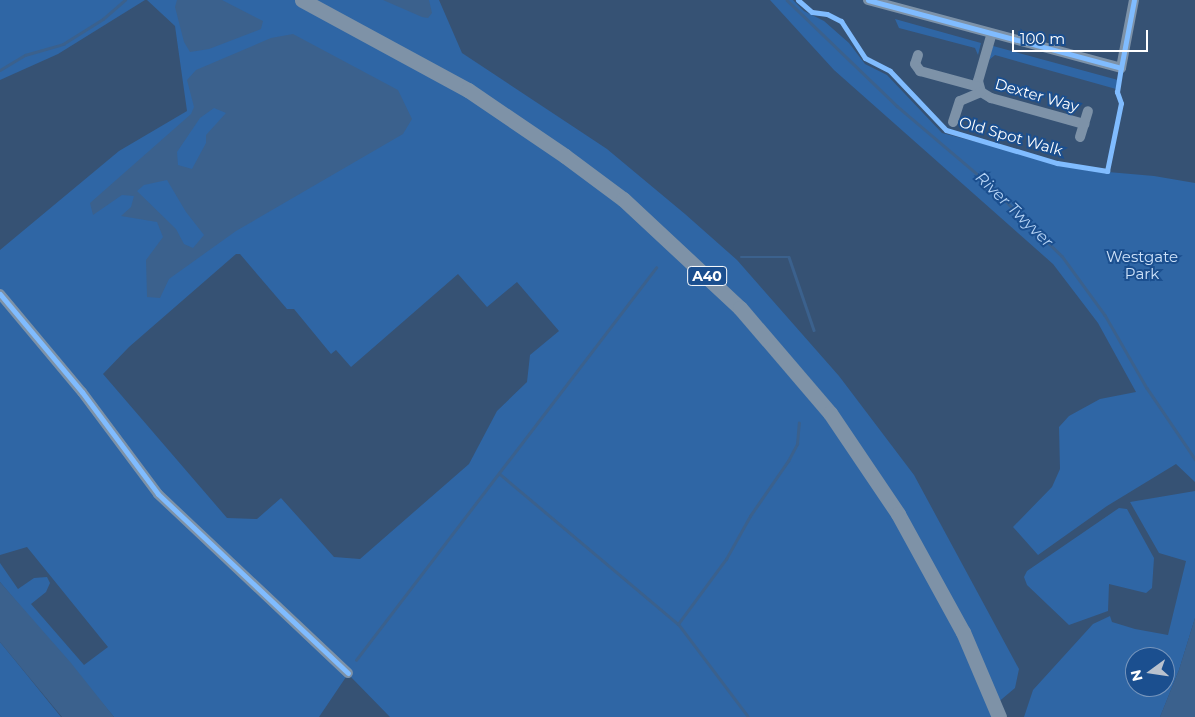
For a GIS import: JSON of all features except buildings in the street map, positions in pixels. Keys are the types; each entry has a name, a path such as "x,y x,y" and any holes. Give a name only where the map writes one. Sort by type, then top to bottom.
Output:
{"highway":[{"name":"A40","path":"302,0 468,90 565,156 630,206 740,308 830,413 898,514 935,576 984,679 999,717"}],"street":[{"path":"868,0 991,36 1121,68 1134,0"},
{"name":"Dexter Way","path":"991,36 980,90 991,98 1084,124"},
{"path":"918,54 916,64 920,71 980,90"},
{"path":"953,122 960,101 980,90"},
{"name":"Dexter Way","path":"1080,138 1088,110"},
{"path":"0,294 82,392 158,494 348,673"}],"green space":[{"path":"0,0 145,0 58,54 0,80"},
{"path":"147,0 439,0 462,53 607,149 685,214 737,260 839,376 914,475 1019,669 1015,688 996,704 1001,717 390,717 348,674 319,717 114,717 0,582 0,563 18,589 34,578 47,577 50,583 46,592 31,604 84,665 108,647 27,547 0,555 0,250 119,151 187,111 175,26","holes":["236,254 240,254 287,309 294,309 331,354 336,350 351,367 458,274 487,307 517,282 559,331 530,355 527,382 497,411 469,464 360,559 334,557 281,498 257,519 227,518 103,374 129,347"]},
{"name":"Westgate Park","path":"770,0 793,0 804,11 824,21 849,43 865,64 887,75 942,133 1085,170 1154,176 1195,183 1195,482 1176,464 1107,506 1038,555 1013,527 1052,487 1060,469 1059,427 1069,416 1100,399 1136,392 1098,323 1053,264 834,70"},
{"path":"895,19 981,43 978,55 975,48 899,28"},
{"path":"993,46 1118,80 1116,89 995,55 989,60"},
{"path":"1195,491 1195,618 1175,680 1175,647 1125,647 1125,697 1168,697 1160,717 1024,717 1033,690 1093,624 1110,616 1112,622 1135,629 1168,635 1186,561 1159,553 1130,502"},
{"path":"1119,508 1127,509 1154,558 1152,588 1146,593 1109,584 1108,611 1069,625 1027,585 1024,577 1027,571"},
{"path":"0,642 18,664 61,717 0,717"}],"shaded area":[{"path":"177,0 222,0 263,21 261,29 209,49 190,52 184,42 175,7"},
{"path":"383,0 429,0 432,13 428,18 422,17"},
{"path":"293,34 398,90 412,119 403,134 236,231 169,279 160,298 147,297 146,260 163,237 157,222 121,216 131,207 134,196 122,195 93,215 90,203 191,114 194,107 187,80 196,70 271,38","holes":["214,108 226,113 206,135 206,143 192,169 178,165 177,152 200,118","167,180 186,212 204,235 193,248 184,244 176,229 137,191 144,185"]},
{"path":"0,582 71,663 114,717 62,717 0,642"},
{"path":"1195,618 1195,717 1160,717 1168,697 1175,697 1175,680"}],"waterway":[{"path":"0,70 25,55 63,44 103,19 125,0"},
{"name":"River Twyver","path":"787,0 897,106 983,179 1062,256 1105,315 1147,388 1195,459"},
{"path":"741,257 789,257 814,330"},
{"path":"356,660 656,268"},
{"path":"748,717 678,624 726,559 750,516 788,461 797,444 799,423"},
{"path":"500,474 678,624"}],"cycle path":[{"name":"Old Spot Walk","path":"798,0 812,12 827,14 841,21 865,58 890,71 946,130 1057,163 1107,171 1121,103 1117,92 1121,68"},
{"path":"868,0 1121,68 1134,0"},
{"path":"0,294 82,392 158,494 348,673"}]}
